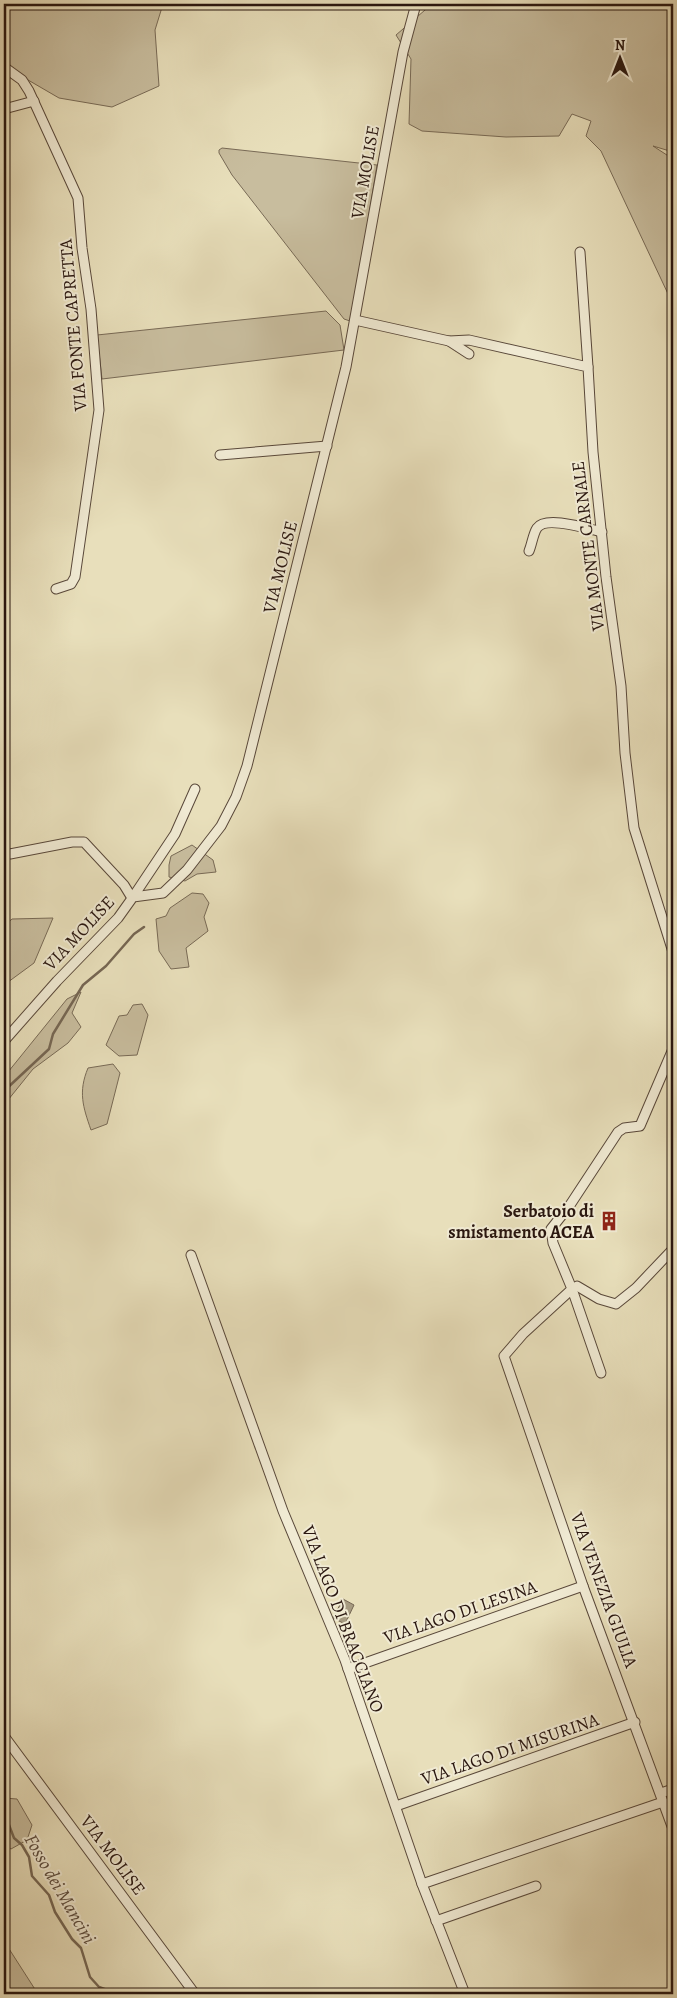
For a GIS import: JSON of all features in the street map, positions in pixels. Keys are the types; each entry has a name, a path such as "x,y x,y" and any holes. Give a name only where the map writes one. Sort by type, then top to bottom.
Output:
{"street":[{"name":"VIA MOLISE","path":"4,1041 57,981 118,918 132,898 163,893 174,884 222,826 236,797 247,766 327,446 355,320 403,52 416,4"},
{"name":"VIA FONTE CAPRETTA","path":"4,67 22,80 34,100 78,198 82,248 91,309 99,396 93,455 75,577 71,584 56,589"},
{"path":"4,108 34,100"},
{"name":"VIA MONTE CARNALE","path":"580,252 593,452 606,577 620,678 625,753 634,828 673,952"},
{"path":"355,320 449,341 469,340 588,367"},
{"path":"449,341 469,354"},
{"path":"220,455 327,446"},
{"path":"529,550 537,528 545,522 554,522 602,532"},
{"path":"10,854 72,842 84,842 124,885 132,898 176,834 195,789"},
{"path":"600,1373 574,1287 552,1238 552,1227 570,1205 618,1132 624,1128 640,1126 673,1049"},
{"path":"574,1287 599,1300 616,1304 636,1288 673,1249"},
{"name":"VIA LAGO DI BRACCIANO","path":"192,1255 282,1511 348,1669 422,1884 465,1994"},
{"name":"VIA VENEZIA GIULIA","path":"574,1287 509,1348 505,1354 506,1361 583,1586 635,1722 673,1829"},
{"name":"VIA LAGO DI LESINA","path":"348,1669 583,1586"},
{"name":"VIA LAGO DI MISURINA","path":"396,1806 635,1722"},
{"name":"VIA MOLISE","path":"4,1736 195,1994"},
{"path":"422,1884 662,1797 673,1789"},
{"path":"436,1921 536,1886"}],"shaded area":[{"path":"4,4 163,4 155,30 159,86 112,107 59,98 4,66"},
{"path":"432,4 673,4 673,152 653,146 673,159 673,295 669,296 601,151 586,136 591,121 572,114 559,136 506,137 422,131 409,124 411,59 396,35"},
{"path":"222,148 377,165 352,319 350,321 344,319 232,175 219,153 219,150"},
{"path":"326,311 340,325 344,350 102,379 97,335"},
{"path":"192,845 213,860 216,872 197,874 185,881 169,877 171,856"},
{"path":"192,893 203,894 209,903 204,917 208,931 186,948 189,967 171,969 159,951 156,919 166,916 170,908"},
{"path":"53,918 34,963 4,985 4,926 12,919"},
{"path":"81,992 72,1013 81,1027 68,1043 33,1069 4,1105 4,1077 67,999"},
{"path":"142,1004 148,1015 137,1055 119,1056 106,1045 119,1016 127,1015 133,1005"},
{"path":"113,1064 120,1073 107,1124 91,1130 82,1092 88,1068"},
{"path":"343,1599 354,1605 345,1624 333,1618"},
{"path":"4,1798 17,1799 32,1825 27,1840 11,1849 4,1845"},
{"path":"4,1941 38,1994 4,1994"}],"waterway":[{"path":"4,1091 49,1049 53,1034 83,985 106,966 134,934 144,927"},
{"name":"Fosso dei Mancini","path":"4,1812 14,1838 22,1845 29,1857 32,1876 49,1895 55,1912 72,1939 81,1948 90,1977 99,1987 118,1994"}],"place":[{"name":"Serbatoio di smistamento ACEA","path":"609,1221"}]}
